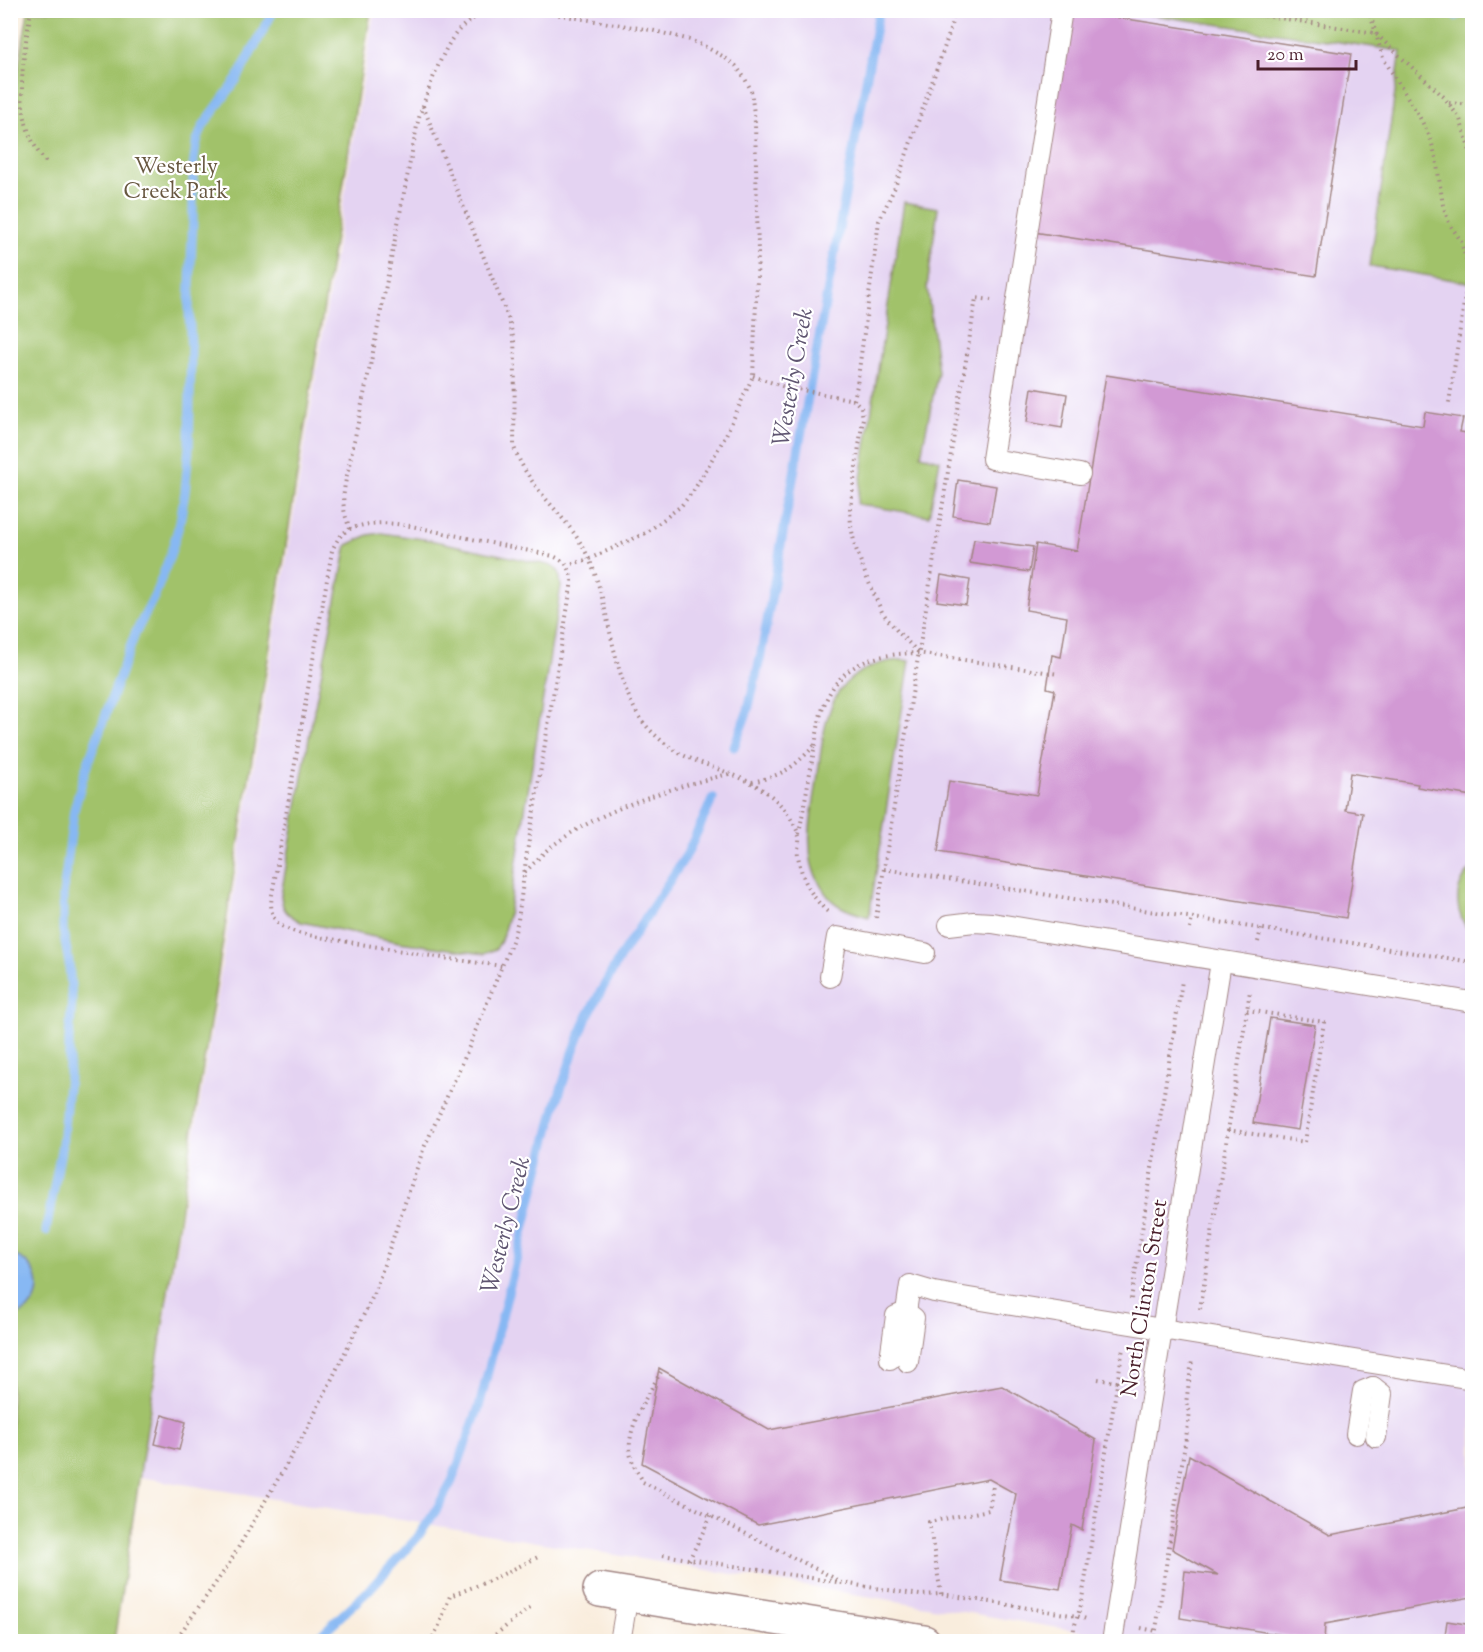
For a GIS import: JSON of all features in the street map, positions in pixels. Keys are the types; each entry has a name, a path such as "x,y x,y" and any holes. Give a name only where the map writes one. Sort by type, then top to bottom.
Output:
{"street":[{"path":"614,1592 924,1641"}],"lane":[{"path":"1062,10 992,459 1080,474"},
{"path":"949,925 974,922 992,923 1473,1002"},
{"path":"830,977 837,937 925,953"},
{"name":"North Clinton Street","path":"1112,1641 1221,962"},
{"path":"899,1360 896,1316 906,1312 910,1285 934,1292 1473,1379"},
{"path":"1373,1387 1377,1364"},
{"path":"1356,1434 1363,1391 1373,1387"},
{"path":"1373,1387 1382,1394 1376,1437"},
{"path":"614,1592 620,1641"}],"path":[{"path":"31,10 21,87 27,124 34,145 48,165"},
{"path":"350,529 342,499 386,289 414,139 423,106 445,54 459,30 480,14 492,10"},
{"path":"529,10 651,30 690,40 724,57 736,66 750,90 754,106 758,253 753,376 724,439 694,490 681,506 646,533 589,559 568,565"},
{"path":"854,400 879,221 896,187 948,37 955,10"},
{"path":"1229,10 1375,33 1449,103 1460,119 1473,158"},
{"path":"1369,10 1383,58 1430,137 1436,158 1443,205 1449,223 1461,242 1467,263 1466,289 1449,403"},
{"path":"10,69 22,71"},
{"path":"1449,103 1473,105"},
{"path":"423,106 509,320 515,361 514,447 518,460 527,477 580,542 589,559 599,583 623,679 636,713 648,728 685,756 751,782 788,814 799,836"},
{"path":"1466,289 1473,286"},
{"path":"876,922 976,298 1016,304"},
{"path":"753,376 782,386 854,400 861,407 863,418 850,508 855,546 868,583 882,612 918,653"},
{"path":"174,1641 227,1567 250,1528 307,1429 374,1294 423,1150 464,1059 502,966 513,939 518,920 572,580 568,565 553,556 409,526 379,523 350,529 335,543 332,551 272,895 271,913 280,926 302,934 414,954 502,966"},
{"path":"831,915 807,888 798,853 799,836 824,703 837,681 859,664 896,653 918,653 1058,674"},
{"path":"751,782 778,775 791,768 815,744"},
{"path":"525,873 550,847 618,808 729,773"},
{"path":"884,869 1473,962"},
{"path":"1073,1641 1081,1605 1192,918"},
{"path":"1154,1641 1190,1412 1186,1403 1196,1335 1261,929"},
{"path":"1228,1130 1305,1142 1324,1022 1247,1010"},
{"path":"661,1371 641,1408 629,1448 643,1482 842,1582"},
{"path":"1098,1379 1117,1382"},
{"path":"941,1594 929,1522 989,1510 993,1485"},
{"path":"689,1560 711,1516"},
{"path":"663,1556 920,1595 941,1594 1077,1616 1094,1621"},
{"path":"430,1641 438,1628 450,1596 489,1581 538,1557"},
{"path":"486,1641 532,1605"},
{"path":"1137,1628 1156,1631"}],"shaded area":[{"path":"374,11 1128,11 1401,51 1370,266 1472,282 1472,1641 1140,1641 140,1477"}],"green space":[{"name":"Westerly Creek Park","path":"28,11 371,11 114,1641 11,1641 10,119"},
{"path":"1125,11 1472,11 1472,283 1370,266 1401,51"},
{"path":"904,202 938,208 927,287 938,372 921,455 940,460 929,516 857,504"},
{"path":"381,533 430,540 553,566 559,572 561,586 508,916 501,941 496,949 484,954 399,942 301,922 289,914 283,905 281,895 347,545 368,535"},
{"path":"910,661 869,917 838,905 821,887 811,859 811,818 824,733 831,706 837,694 851,678 864,670 886,662"},
{"path":"1472,868 1472,934 1459,910 1458,892"}],"water":[{"path":"10,1254 22,1259 31,1267 38,1287 31,1306 23,1313 11,1316"}],"building":[{"path":"1069,10 1351,54 1316,276 1034,232"},
{"path":"1106,375 1423,426 1425,412 1463,418 1460,432 1472,434 1472,796 1350,773 1345,810 1363,813 1346,918 938,852 949,781 1037,795 1055,690 1047,688 1052,655 1061,657 1067,617 1026,610 1036,544 1077,551"},
{"path":"1032,388 1067,394 1062,428 1027,422"},
{"path":"958,480 996,486 990,522 953,516"},
{"path":"974,539 1033,547 1029,572 970,563"},
{"path":"941,575 970,580 966,605 937,601"},
{"path":"1270,1018 1315,1025 1298,1130 1253,1123"},
{"path":"659,1368 769,1430 1002,1386 1096,1440 1082,1530 1072,1525 1060,1589 1000,1580 1016,1494 989,1479 758,1525 642,1463"},
{"path":"162,1415 186,1422 179,1450 155,1444"},
{"path":"1189,1455 1330,1535 1472,1507 1472,1597 1325,1624 1324,1642 1180,1618 1185,1571 1218,1575 1172,1549"},
{"path":"1447,1621 1472,1625 1472,1642 1444,1642"}],"waterway":[{"path":"46,1231 62,1145 69,1076 72,1000 63,930 63,895 74,810 85,771 135,634 155,595 170,556 180,522 185,492 189,447 191,348 189,309 193,168 196,144 203,126 237,79 274,10"},
{"name":"Westerly Creek","path":"734,747 748,710 760,659 879,10"},
{"path":"1449,10 1456,16"},
{"name":"Westerly Creek","path":"313,1642 367,1592 417,1538 452,1481 479,1407 555,1107 573,1053 587,1017 601,991 620,957 687,854 713,798"}]}
